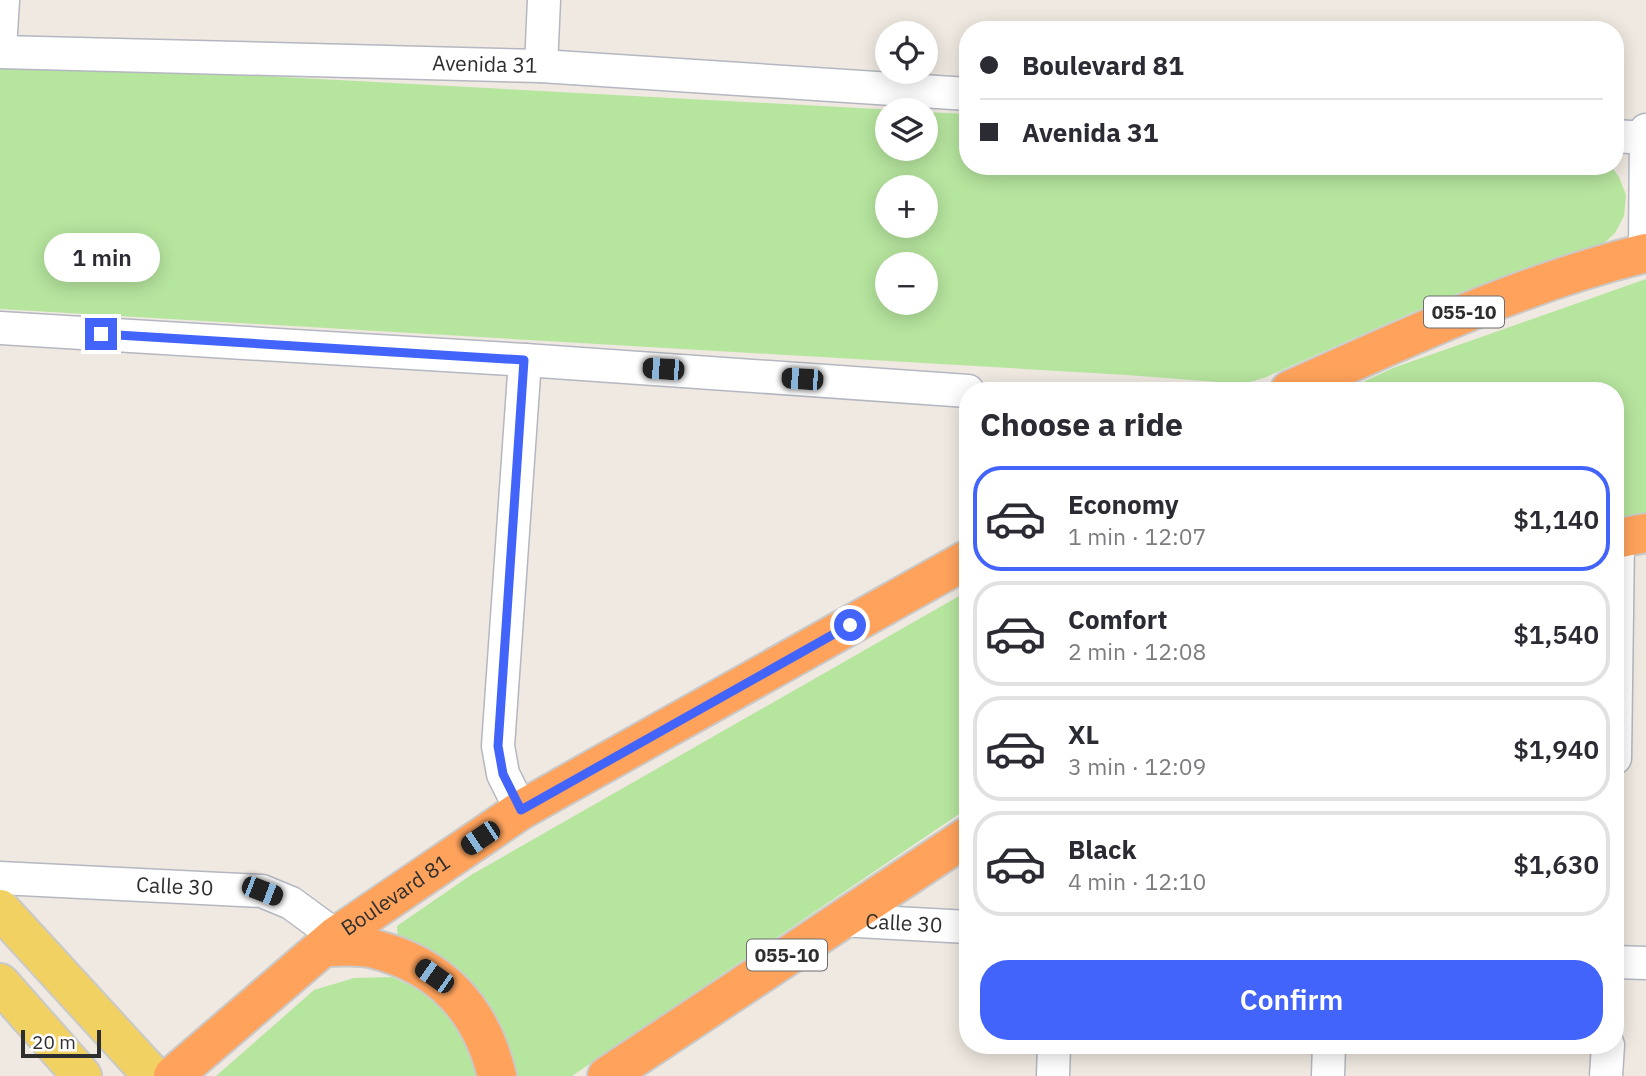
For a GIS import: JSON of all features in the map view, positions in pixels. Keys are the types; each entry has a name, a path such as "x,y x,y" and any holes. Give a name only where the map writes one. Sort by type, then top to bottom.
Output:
{"highway":[{"name":"055-10","path":"1308,382 1463,312 1612,261 1645,253"},
{"name":"Boulevard 81","path":"173,1076 331,941 521,810 959,564"},
{"name":"055-10","path":"607,1076 959,842"},
{"path":"331,941 372,948 415,963 452,989 475,1017 491,1049 497,1076"}],"main road":[{"path":"0,909 153,1076"},
{"path":"0,983 82,1076"}],"street":[{"path":"0,50 3,0"},
{"path":"541,66 544,0"},
{"name":"Avenida 31","path":"0,50 541,66 959,93"},
{"path":"1645,253 1646,130"},
{"path":"1624,137 1646,138"},
{"path":"0,328 959,390"},
{"path":"521,810 503,774 498,746 524,360"},
{"path":"1624,592 1627,537"},
{"name":"Calle 30","path":"0,878 262,891 291,903 331,941"},
{"name":"Calle 30","path":"839,920 959,926"},
{"path":"1624,962 1646,963"},
{"path":"1053,1076 1054,1054"},
{"path":"1328,1076 1329,1054"},
{"path":"1606,1076 1607,1054"}],"green space":[{"path":"0,62 875,109 875,161 938,161 938,113 959,114 959,175 1619,177 1626,195 1624,216 1615,233 1599,248 1476,288 1411,313 1264,378 1250,382 0,309"},
{"path":"1646,279 1646,514 1624,521 1624,382 1363,382 1393,368"},
{"path":"959,596 959,814 572,1076 511,1076 398,941 397,926 471,875"},
{"path":"392,977 449,1004 468,1037 478,1076 216,1076 314,990 354,978"}],"route":[{"path":"101,334 524,360 498,746 503,774 521,810 850,625"}]}
